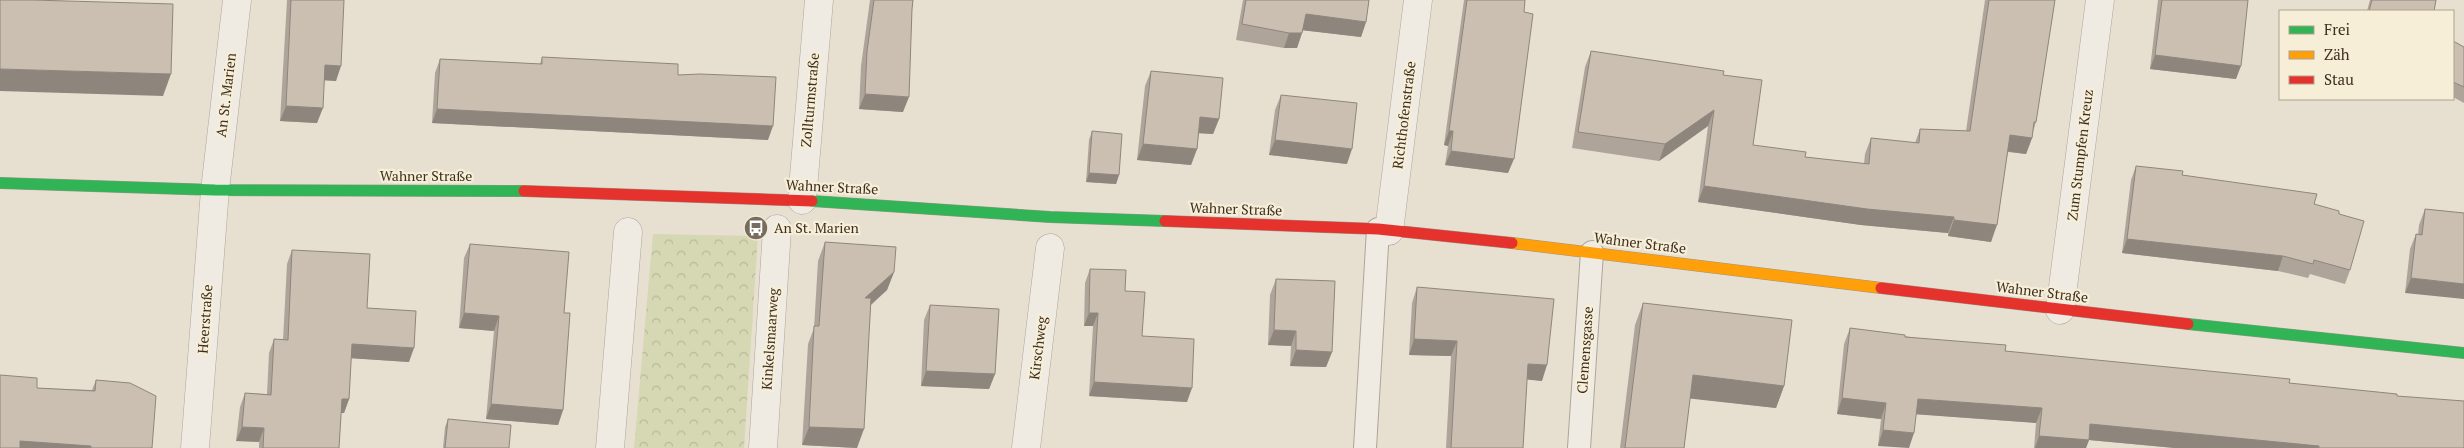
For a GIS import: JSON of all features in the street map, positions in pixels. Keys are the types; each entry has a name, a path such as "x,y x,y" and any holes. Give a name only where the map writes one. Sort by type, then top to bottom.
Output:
{"street":[{"name":"An St. Marien","path":"215,190 237,0"},
{"name":"Zollturmstraße","path":"802,200 819,0"},
{"name":"Richthofenstraße","path":"1384,230 1418,0"},
{"name":"Zum Stumpfen Kreuz","path":"2060,310 2100,0"},
{"name":"Wahner Straße","path":"0,183 215,190 525,191 802,200 1050,217 1384,230 1592,252 2060,310 2464,353"},
{"name":"Heerstraße","path":"196,448 215,190"},
{"name":"Kinkelsmaarweg","path":"763,448 777,229"},
{"path":"610,448 628,232"},
{"name":"Kirschweg","path":"1026,448 1050,248"}],"lane":[{"path":"1366,448 1384,230"},
{"name":"Clemensgasse","path":"1578,448 1592,252"}],"green space":[{"path":"653,234 758,236 744,448 634,448"}],"building":[{"path":"0,0 173,4 171,74 0,69"},
{"path":"291,0 344,0 341,66 325,65 323,108 286,106"},
{"path":"874,0 913,0 909,97 865,94 867,51"},
{"path":"1246,0 1369,0 1366,22 1306,14 1302,33 1289,33 1242,24"},
{"path":"1467,0 1525,0 1524,12 1533,14 1514,159 1451,151 1453,131 1449,131"},
{"path":"1989,0 2055,0 2032,138 2010,135 1997,225 1954,220 1954,217 1867,209 1704,186 1714,110 1665,144 1578,132 1591,51 1724,71 1723,75 1762,80 1753,145 1806,152 1805,157 1869,164 1871,138 1919,143 1920,129 1970,131"},
{"path":"2162,0 2248,0 2241,66 2155,55"},
{"path":"2372,0 2436,0 2434,10 2369,10"},
{"path":"2454,42 2464,47 2464,87 2454,82"},
{"path":"542,57 678,64 678,75 776,77 773,126 437,109 440,59 542,64"},
{"path":"1151,71 1223,78 1219,119 1200,117 1197,149 1143,144"},
{"path":"1281,95 1357,103 1352,149 1275,140"},
{"path":"1092,131 1122,134 1119,175 1089,173"},
{"path":"2136,166 2183,171 2182,175 2317,194 2314,204 2364,221 2350,270 2314,260 2313,264 2283,256 2127,239"},
{"path":"2425,209 2464,213 2464,284 2411,278 2416,234 2422,235"},
{"path":"825,242 896,247 894,272 865,298 871,298 864,429 809,427 814,326 819,326"},
{"path":"470,244 569,252 564,313 570,313 563,410 491,404 499,316 464,313"},
{"path":"292,250 370,254 367,308 416,311 414,348 352,344 349,399 342,399 339,448 263,448 264,428 242,427 245,393 271,395 274,339 288,340"},
{"path":"1090,269 1126,270 1125,291 1145,292 1142,336 1194,339 1192,388 1094,382 1098,313 1089,313"},
{"path":"1276,279 1335,281 1332,352 1296,350 1296,331 1274,330"},
{"path":"1417,287 1554,299 1547,365 1528,364 1523,448 1451,448 1457,341 1414,339"},
{"path":"1643,303 1792,320 1784,386 1693,375 1684,448 1625,448"},
{"path":"930,305 999,309 995,374 926,371"},
{"path":"1850,328 1905,335 1905,337 2006,345 2005,351 2290,379 2289,383 2397,394 2397,396 2464,401 2464,448 2319,448 2319,446 2090,424 2089,440 2039,436 2042,408 1918,399 1914,433 1883,430 1886,403 1842,398"},
{"path":"0,375 37,378 37,388 95,391 96,380 130,383 156,396 152,448 91,448 91,446 20,441 20,448 0,448"},
{"path":"448,419 511,425 509,448 445,448"}],"traffic: fast":[{"path":"0,183 215,190 524,191"},
{"path":"812,201 1050,217 1165,221"},
{"path":"2188,324 2464,353"}],"traffic: slow":[{"path":"1512,243 1881,288"}],"traffic: jam":[{"path":"524,191 812,201"},
{"path":"1165,221 1378,229 1512,243"},
{"path":"1881,288 2188,324"}],"place":[{"name":"An St. Marien","path":"756,228"}]}
